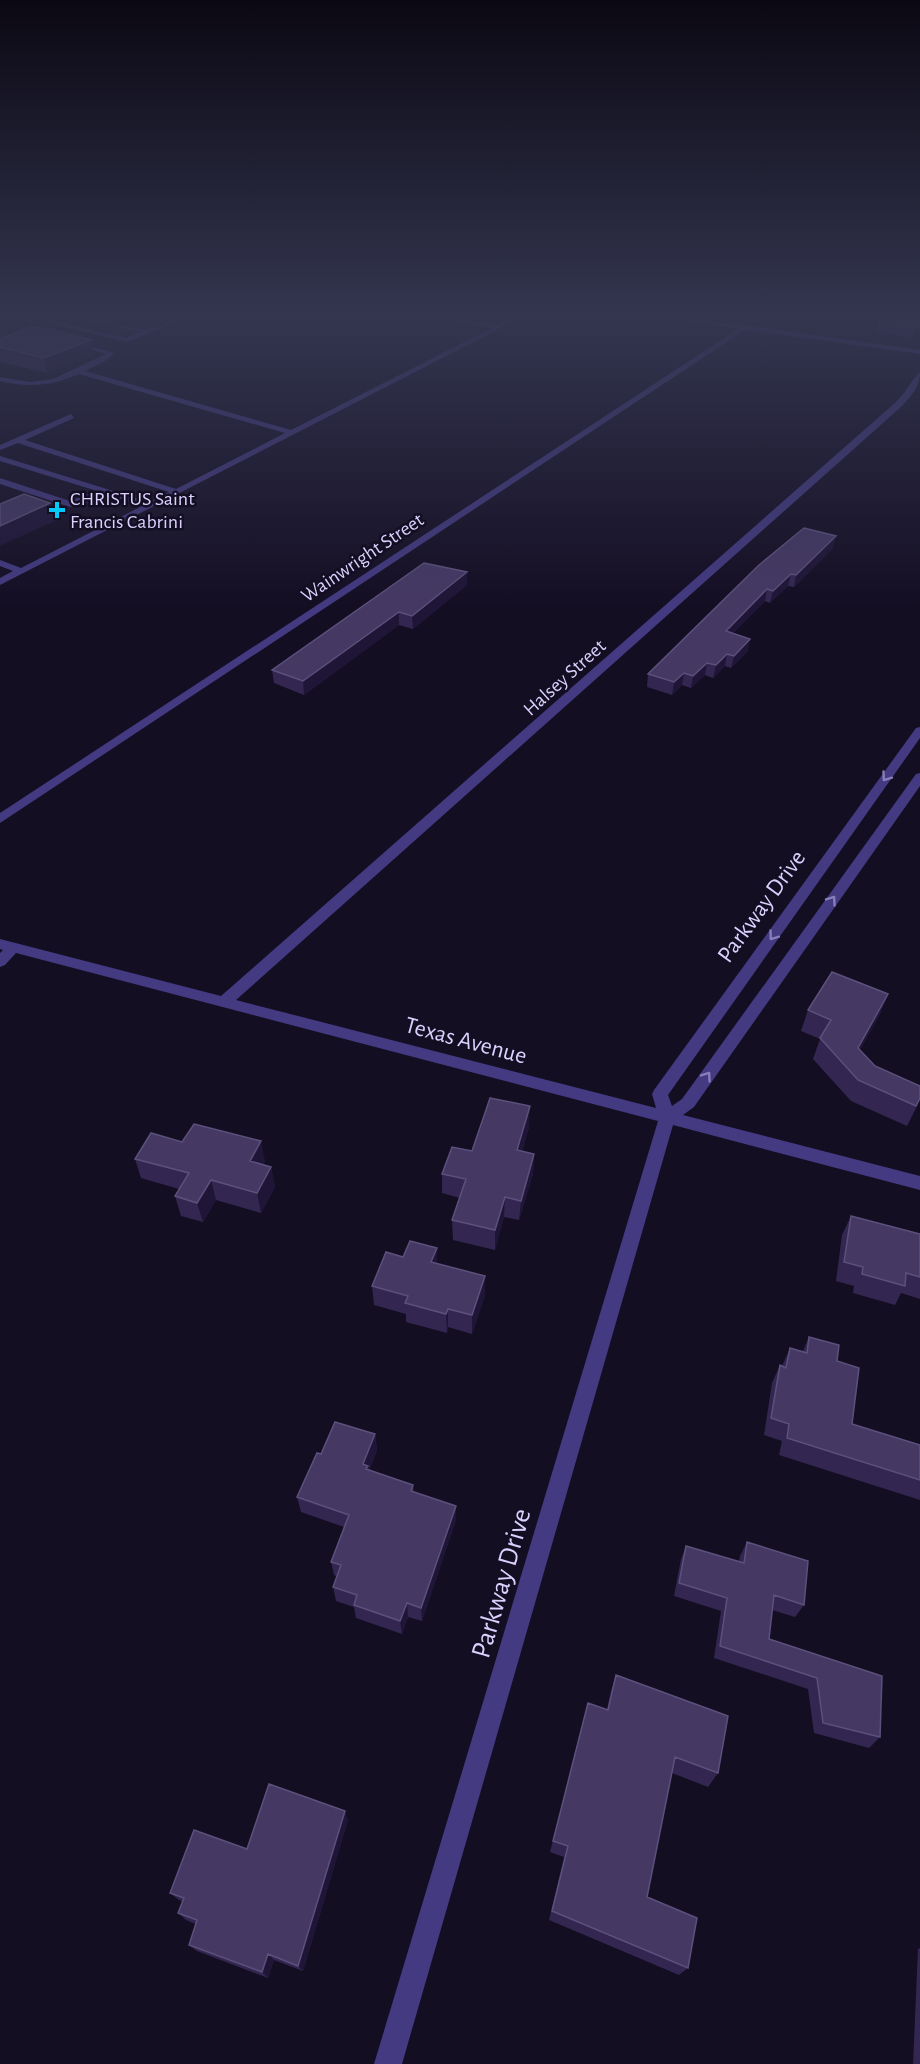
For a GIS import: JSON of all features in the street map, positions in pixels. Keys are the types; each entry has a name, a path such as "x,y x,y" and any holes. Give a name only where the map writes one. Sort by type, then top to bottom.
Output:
{"street":[{"path":"228,414 290,432"},
{"path":"1,580 325,414"},
{"name":"Wainwright Street","path":"0,819 613,414"},
{"name":"Halsey Street","path":"224,1002 887,414"},
{"path":"0,448 71,416"},
{"path":"18,440 175,491"},
{"path":"0,458 149,505"},
{"path":"0,481 70,504 82,502 105,491"},
{"path":"0,563 21,571"},
{"name":"Parkway Drive","path":"388,2064 667,1118 660,1094 920,730"},
{"path":"667,1118 688,1103 920,777"},
{"path":"0,962 6,946"},
{"name":"Texas Avenue","path":"6,946 920,1183"}],"building":[{"path":"24,494 50,503 0,526 0,504"},
{"path":"804,528 836,536 796,575 791,574 773,591 767,589 726,631 750,639 734,656 727,654 716,665 707,663 693,676 684,673 674,682 648,674 759,565"},
{"path":"424,563 467,572 412,616 399,612 303,681 272,670"},
{"path":"832,972 888,994 858,1048 875,1066 920,1086 920,1098 916,1106 858,1080 820,1038 831,1020 808,1010"},
{"path":"490,1098 530,1106 517,1150 534,1154 521,1201 505,1197 495,1230 452,1220 466,1179 442,1174 452,1147 472,1151"},
{"path":"194,1124 261,1141 250,1161 271,1167 257,1193 211,1180 197,1203 175,1196 189,1173 135,1159 151,1133 182,1142"},
{"path":"851,1216 920,1234 920,1277 906,1273 905,1286 862,1274 863,1267 844,1262"},
{"path":"410,1241 437,1248 431,1262 485,1276 472,1315 448,1309 446,1314 405,1303 408,1296 372,1286 386,1252 403,1257"},
{"path":"809,1337 839,1345 837,1361 859,1368 852,1424 920,1445 920,1480 787,1438 789,1424 771,1418 780,1365 786,1368 790,1348 807,1353"},
{"path":"335,1422 375,1434 363,1464 368,1466 366,1469 413,1485 411,1491 456,1506 421,1608 407,1603 400,1621 354,1605 357,1595 333,1587 341,1565 331,1562 349,1515 297,1497 317,1453 321,1454"},
{"path":"747,1542 808,1561 804,1605 774,1595 769,1639 882,1676 880,1737 823,1723 817,1678 720,1646 727,1598 679,1583 686,1546 744,1563"},
{"path":"616,1675 728,1716 718,1773 675,1757 647,1897 697,1918 688,1968 552,1911 568,1846 553,1841 588,1703 608,1710"},
{"path":"269,1784 345,1811 298,1966 268,1954 262,1972 189,1945 197,1920 178,1913 184,1898 170,1893 194,1830 247,1849"}],"place":[{"name":"CHRISTUS Saint Francis Cabrini","path":"57,510"}]}
